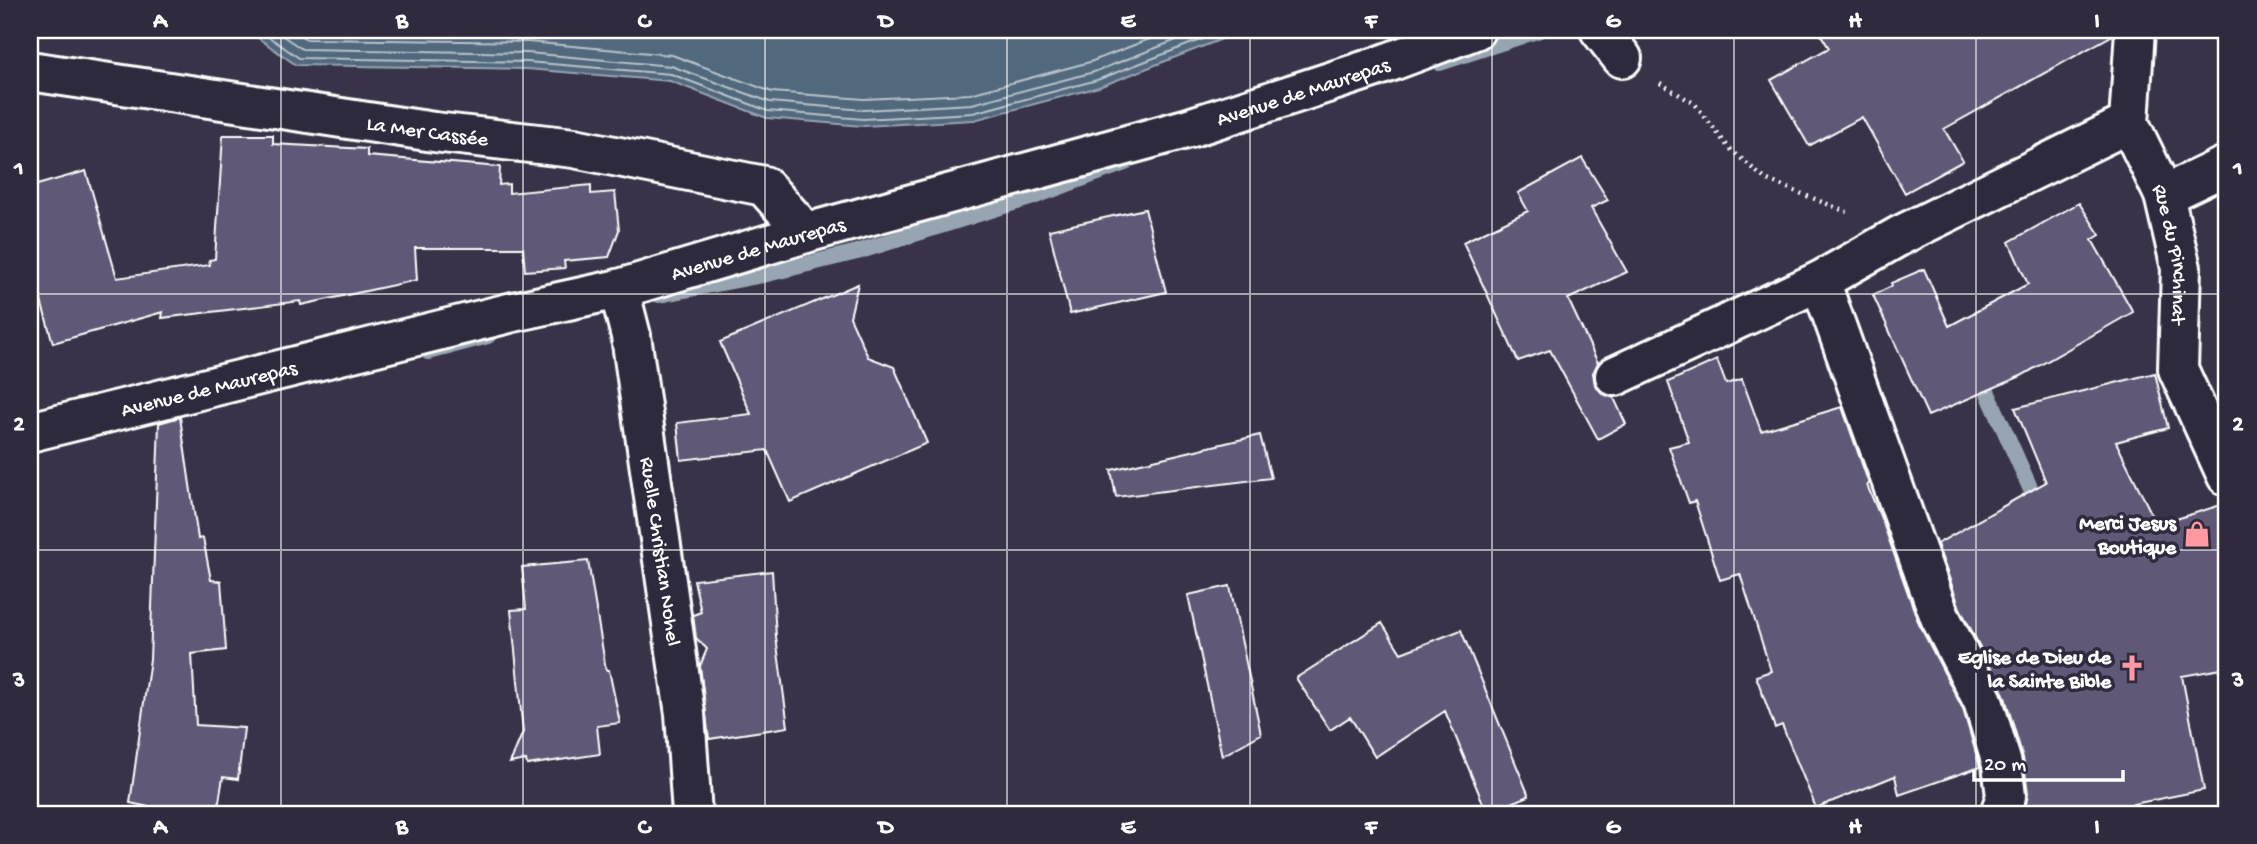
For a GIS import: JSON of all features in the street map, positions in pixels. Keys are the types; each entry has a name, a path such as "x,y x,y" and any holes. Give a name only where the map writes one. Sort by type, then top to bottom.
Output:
{"street":[{"name":"Avenue de Maurepas","path":"30,432 474,321 620,289 806,233 1189,128 1376,67 1475,30"},
{"name":"Rue du Pinchinat","path":"2135,30 2129,123 2164,195 2180,268 2178,369 2227,476"},
{"name":"La Mer Cassée","path":"30,71 434,132 574,148 764,186 806,233"},
{"path":"1615,376 1820,281 1901,235 2129,123"},
{"path":"2164,195 2227,165"},
{"path":"1820,281 1940,617 1983,701 2002,764 2006,796 2000,814"},
{"name":"Ruelle Christian Nohel","path":"620,289 631,336 685,714 692,814"}],"path":[{"path":"1611,44 1695,104 1729,148 1765,179 1855,214 1883,219 1901,235"}],"water":[{"path":"247,30 1245,30 1099,87 974,120 863,126 767,118 670,81 527,69 296,65"}],"building":[{"path":"1818,30 2113,30 2113,35 1944,129 1963,161 1905,193 1862,117 1809,146 1771,80 1829,48"},
{"path":"223,135 273,135 273,144 367,149 367,156 500,167 499,185 509,184 509,193 591,185 591,194 615,192 619,230 609,257 564,261 565,268 525,271 523,248 415,248 417,280 301,305 300,301 162,318 163,312 53,343 30,262 30,187 86,171 117,278 210,265 209,260 215,259"},
{"path":"1582,158 1608,200 1591,208 1627,272 1568,299 1598,363 1593,373 1595,385 1603,394 1614,398 1626,424 1598,439 1550,350 1518,361 1463,242 1528,211 1518,193"},
{"path":"2079,203 2100,235 2092,240 2133,312 2021,376 1928,416 1873,295 1892,286 1891,283 1924,269 1949,326 2028,284 2009,242"},
{"path":"1145,209 1166,292 1070,314 1049,230"},
{"path":"858,284 850,317 868,357 894,367 927,443 790,502 767,450 681,460 677,423 751,414 720,342"},
{"path":"1717,360 1726,384 1742,379 1761,431 1842,407 1869,484 1867,485 1919,624 1963,709 1980,767 1899,795 1895,776 1816,808 1782,725 1775,728 1756,676 1771,671 1740,574 1720,580 1695,501 1689,503 1669,447 1689,442 1668,382"},
{"path":"2155,373 2168,428 2116,442 2157,525 2227,503 2227,668 2182,676 2204,790 2083,814 2030,814 2026,804 2028,793 2023,758 2004,694 1960,608 1937,544 2046,482 2015,408"},
{"path":"180,417 198,539 203,538 211,580 221,581 226,650 192,654 196,725 244,728 238,779 223,777 217,814 147,814 149,807 130,803 150,659 159,423"},
{"path":"1260,435 1271,478 1116,497 1111,470"},
{"path":"588,561 606,670 609,670 620,723 597,726 600,754 527,765 526,760 510,763 523,732 511,610 526,609 522,567"},
{"path":"772,571 776,637 788,727 709,739 700,666 707,649 696,638 693,615 701,612 694,580"},
{"path":"1230,586 1261,734 1222,756 1188,595"},
{"path":"1382,623 1401,653 1461,630 1529,796 1487,813 1445,711 1375,757 1350,717 1330,730 1296,678"}],"waterway":[{"path":"1440,63 1540,30"},
{"path":"659,295 763,275 857,252 1033,197 1125,163"},
{"path":"428,352 488,336"},
{"path":"1978,371 2040,510"},
{"path":"2118,785 2122,814"}],"place":[{"name":"Merci Jesus Boutique","path":"2197,534"},
{"name":"Eglise de Dieu de la Sainte Bible","path":"2132,668"}]}
